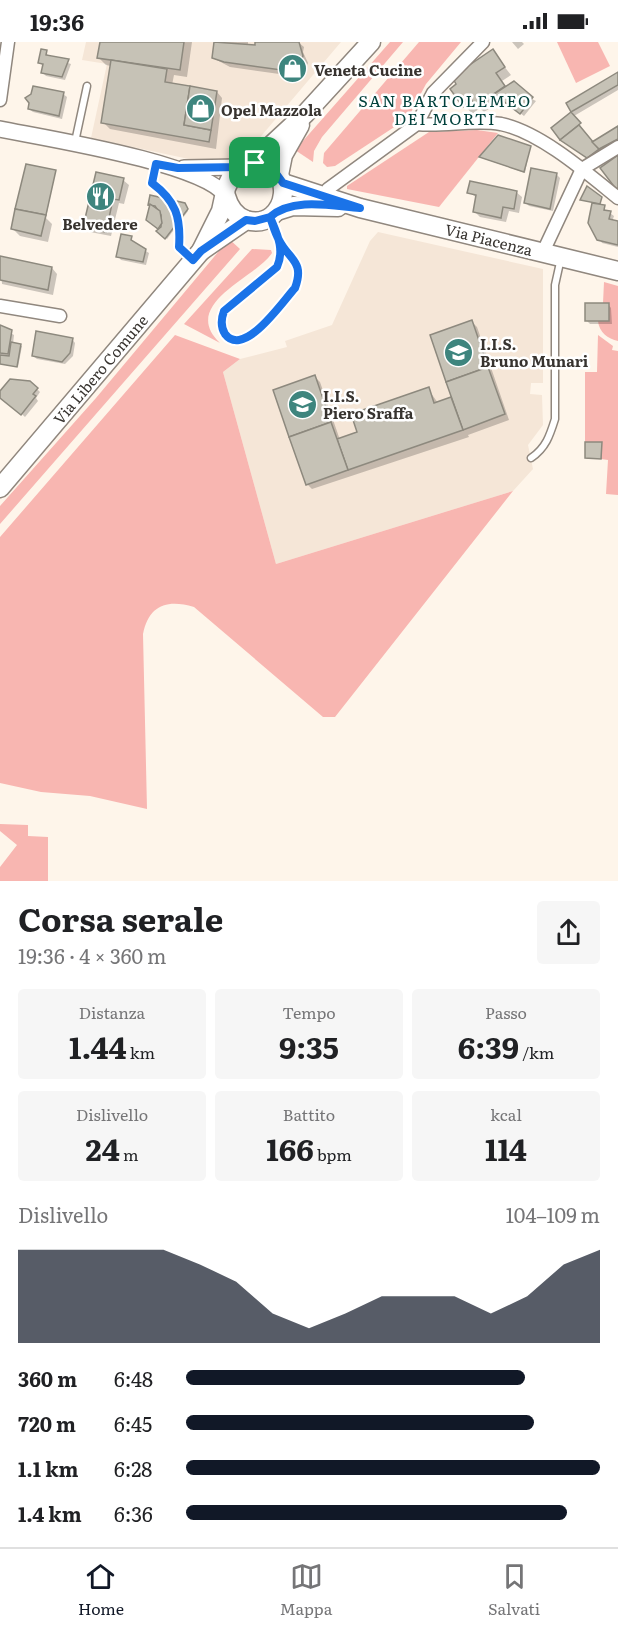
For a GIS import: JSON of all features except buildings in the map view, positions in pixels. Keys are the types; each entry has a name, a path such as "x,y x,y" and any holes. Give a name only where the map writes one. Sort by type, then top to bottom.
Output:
{"main road":[{"name":"Via Libero Comune","path":"0,488 197,255 221,211 228,180 306,113 371,42"},
{"name":"Via Libero Comune","path":"197,255 246,220 255,221 274,214 282,202 283,155 306,113"},
{"path":"243,166 263,164 281,179"},
{"name":"Via Piacenza","path":"281,179 360,208 618,271"},
{"path":"226,196 233,211 246,220"},
{"name":"Via Piacenza","path":"274,214 293,206 360,208"}],"street":[{"path":"0,100 8,42"},
{"path":"325,196 328,189 417,124 433,93 483,42"},
{"path":"417,124 432,126 469,122 502,124 532,137 582,169 618,198"},
{"path":"0,129 178,168 243,166"},
{"path":"543,252 582,169 618,147"},
{"path":"178,168 216,185 226,196"},
{"path":"0,306 60,316"}],"lane":[{"path":"75,145 87,86"},
{"path":"156,164 152,183 168,195 181,226 179,247 197,255"},
{"path":"274,214 281,254 277,267 224,311 222,328 226,336 233,340 243,340 256,332 295,288 298,280 295,258 280,242"},
{"path":"531,458 541,452 549,438 555,419 555,285 561,257"}],"shaded area":[{"path":"86,42 341,42 246,154 225,163 212,164 91,138 107,64 82,60"},
{"path":"390,42 403,42 322,137 314,151 313,162 295,150"},
{"path":"419,42 461,42 426,84 408,118 335,166 327,167 323,163 324,153"},
{"path":"557,42 598,42 610,66 576,83"},
{"path":"477,130 498,133 439,207 347,189 347,186 429,132"},
{"path":"378,232 543,269 543,383 531,383 530,394 542,395 543,425 528,445 533,469 513,491 276,564 223,372 240,359 287,347 285,341 332,325 370,241"},
{"path":"229,239 240,249 0,524 0,506 96,398"},
{"path":"252,249 271,250 272,253 214,304 209,316 210,329 220,343 184,324"},
{"path":"604,282 618,286 618,341 605,334 598,321 609,321 609,303 603,303"},
{"path":"175,335 240,359 223,372 276,564 513,491 335,717 323,717 194,607 168,604 150,616 143,634 147,809 90,796 41,792 0,783 0,537"},
{"path":"598,335 613,346 612,350 618,351 618,495 606,494 608,460 601,459 602,443 585,442 585,372 597,372"},
{"path":"0,824 28,825 28,836 48,837 48,881 0,881 0,867 17,845 0,831"}],"place":[{"name":"Veneta Cucine","path":"293,69"},
{"name":"Opel Mazzola","path":"200,109"},
{"name":"Belvedere","path":"100,196"},
{"name":"I.I.S. Bruno Munari","path":"459,352"},
{"name":"I.I.S. Piero Sraffa","path":"302,404"}],"district":[{"name":"SAN BARTOLEMEO DEI MORTI","path":"445,109"}],"route":[{"path":"255,163 239,167 178,168 156,164 152,183 168,195 181,226 179,247 193,260 201,251 237,225 246,220 255,221 270,217 280,242 280,261 277,267 224,311 221,320 222,328 226,336 233,340 243,340 256,332 295,288 298,280 295,258 280,242 272,223 270,217 277,211 293,206 360,208 283,183 272,168 255,163"}]}
